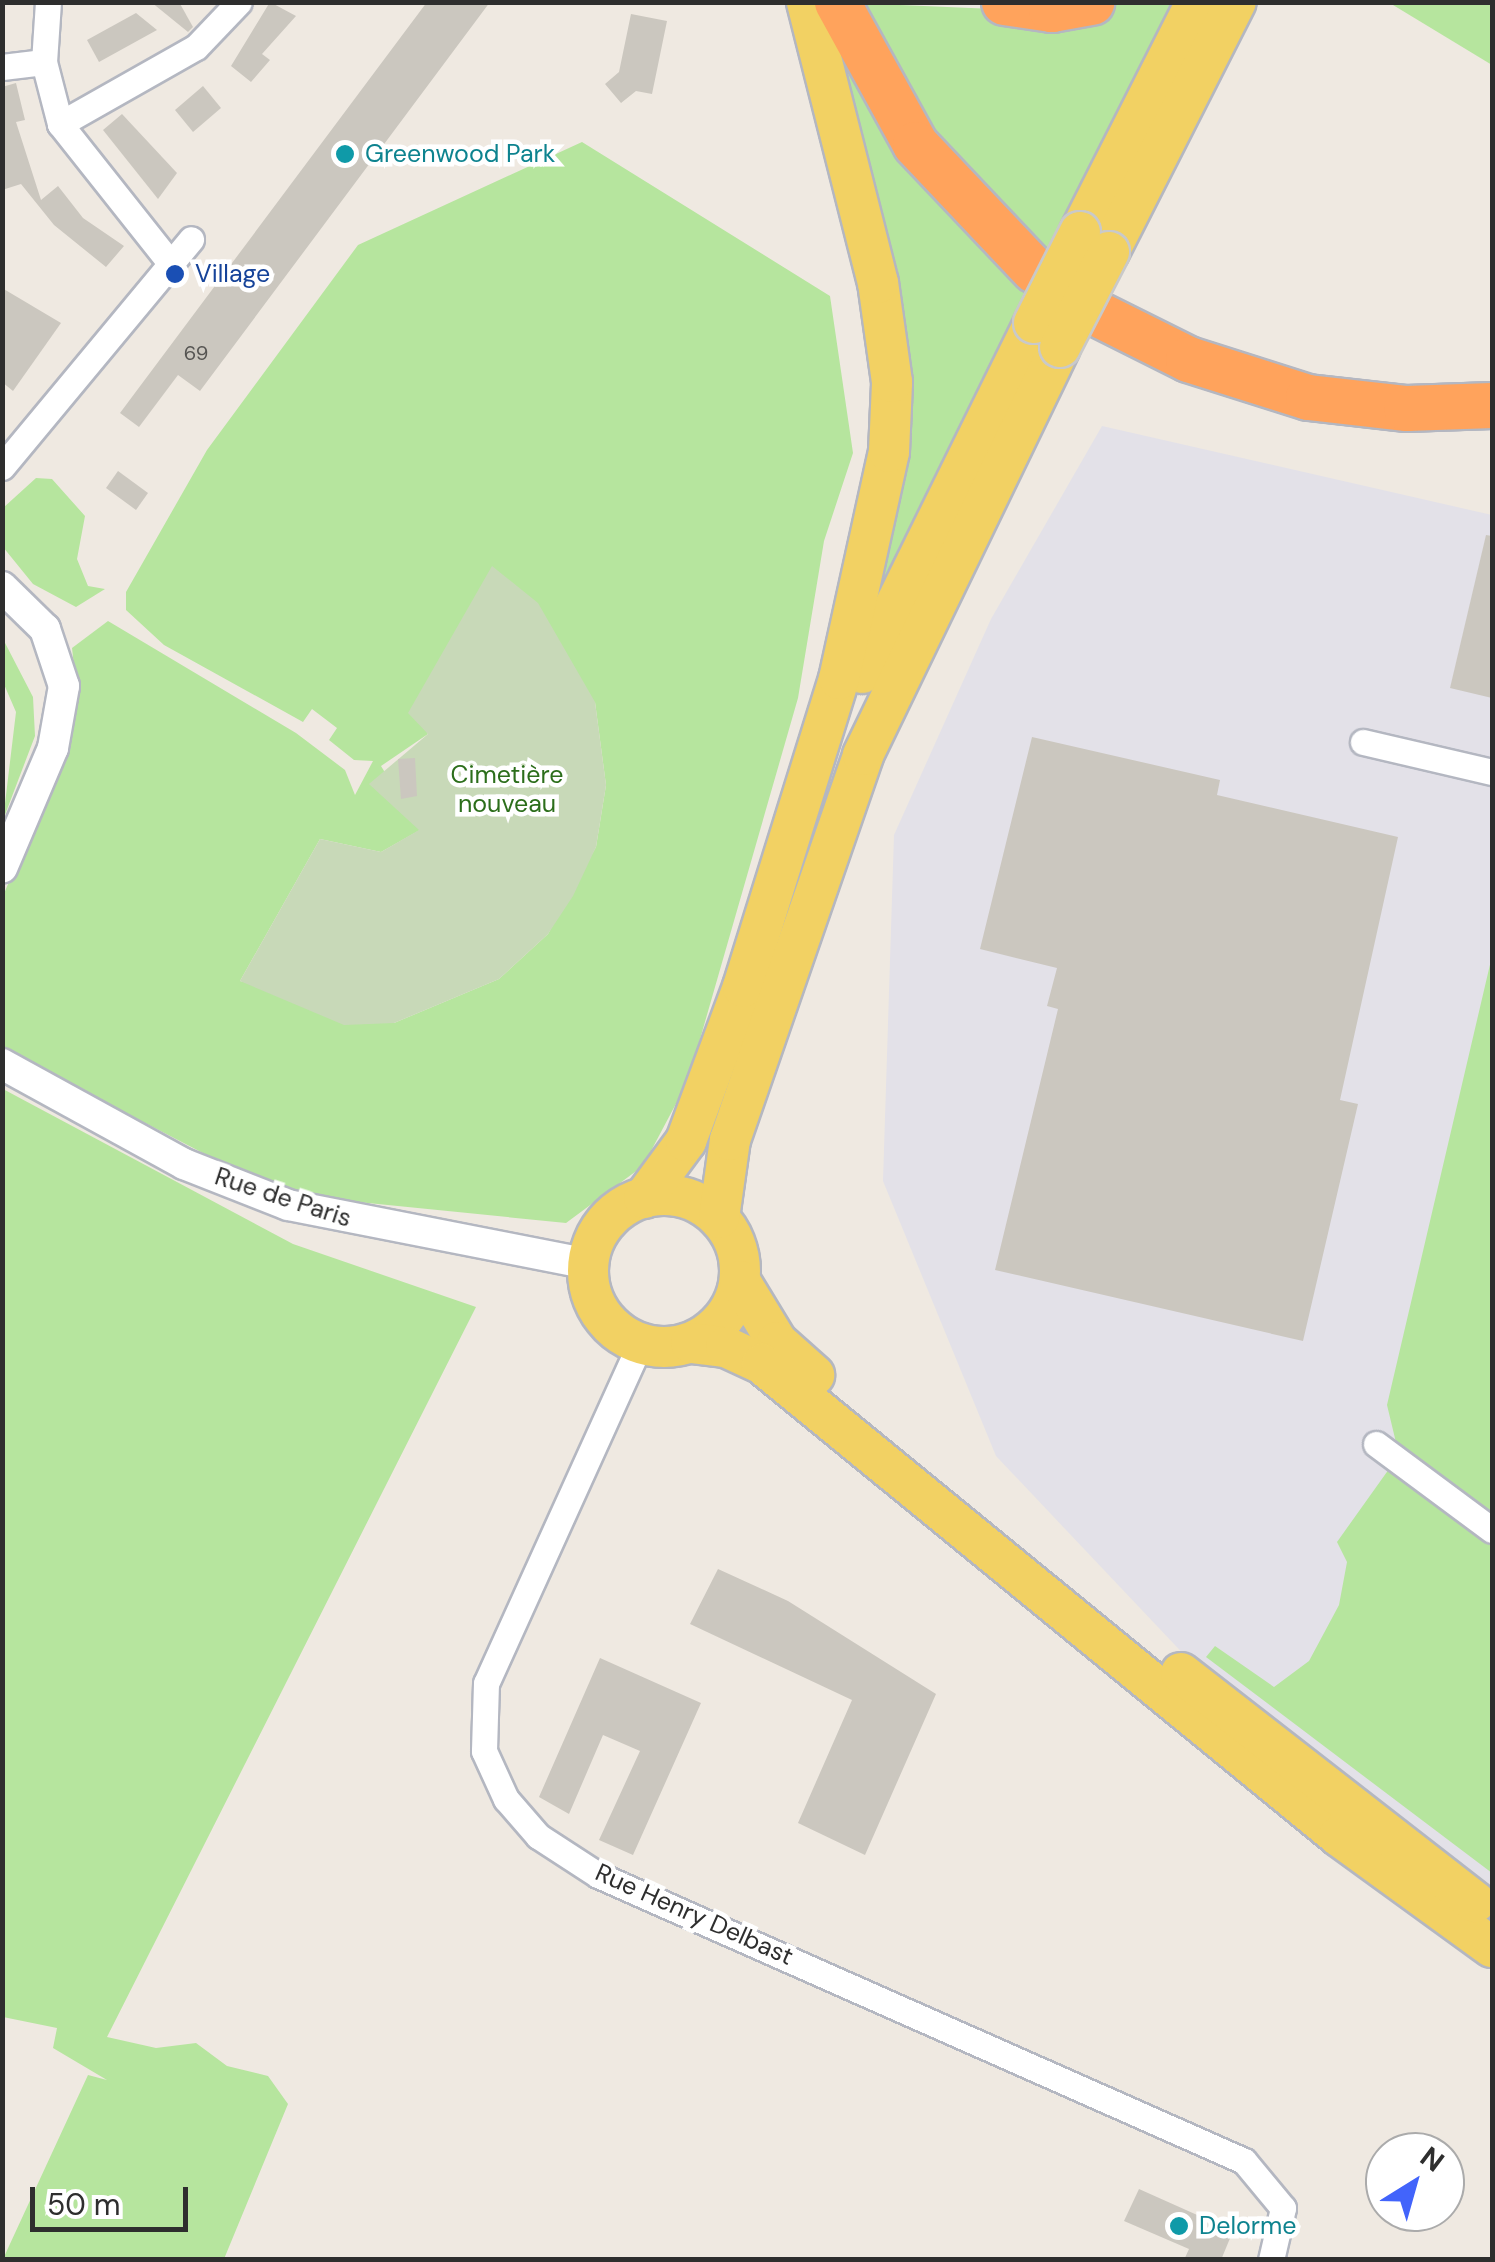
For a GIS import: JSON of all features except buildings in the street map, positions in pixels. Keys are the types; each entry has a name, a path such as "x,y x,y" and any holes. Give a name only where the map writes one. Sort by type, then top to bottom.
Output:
{"highway":[{"path":"838,2 915,144 1034,270"},
{"path":"1004,2 1051,9 1091,2"},
{"path":"1102,316 1216,370 1308,397 1406,408 1492,406"}],"main road":[{"path":"743,987 840,678 892,414 878,283 806,2"},
{"path":"1196,2 1094,242 1047,335 878,631 686,1141 644,1198 601,1227 588,1264 600,1313 640,1344 726,1347 762,1364 1324,1823 1492,1947"},
{"path":"1094,242 1236,2"},
{"path":"719,1218 730,1140 870,737 1047,335"},
{"path":"644,1198 684,1198 719,1218 737,1247 740,1281 776,1342 843,1400 1492,1916"},
{"path":"690,1343 724,1319 740,1281"}],"street":[{"path":"48,2 44,62 60,124 170,263"},
{"path":"60,124 196,47 239,2"},
{"path":"2,67 44,62"},
{"path":"2,466 9,439 192,239"},
{"path":"2,587 45,629 64,686 53,748 2,868"},
{"path":"1363,742 1492,772"},
{"name":"Rue de Paris","path":"2,1064 184,1164 288,1205 588,1264"},
{"name":"Rue Henry Delbast","path":"640,1344 486,1682 484,1751 506,1799 538,1836 598,1875 1244,2161 1283,2208 1271,2260"},
{"path":"1376,1444 1492,1530"}],"shaded area":[{"path":"1102,426 1492,515 1492,1886 1192,1663 996,1456 883,1181 894,835 991,619"}],"green space":[{"path":"853,3 1091,13 1119,3 1176,3 1042,258 963,182"},
{"path":"1492,3 1492,65 1393,5"},
{"path":"836,44 988,254 1026,291 861,639 893,470"},
{"path":"582,142 830,296 853,453 824,541 798,698 688,1081 643,1166 566,1223 318,1198 249,1177 3,1049 3,896 68,742 77,693 72,648 108,621 296,733 345,770 355,795 373,761 354,760 329,740 337,728 312,709 303,722 164,645 126,610 126,592 207,450 358,245","holes":["595,702 606,785 596,847 548,934 499,979 394,1023 240,981 320,839 381,852 420,830 381,766 428,734 422,725"]},
{"path":"36,478 52,479 85,516 77,559 88,586 105,589 76,607 33,584 3,547 3,508"},
{"name":"Cimetière nouveau","path":"492,566 538,603 595,702 606,785 596,847 573,896 548,934 499,979 394,1023 344,1025 240,981 320,839 381,852 419,830 369,784 428,734 408,713"},
{"path":"3,639 33,697 35,736 3,820 16,712 3,682"},
{"path":"1492,956 1492,1873 1206,1657 1215,1646 1274,1687 1309,1661 1339,1605 1347,1562 1337,1542 1399,1455 1387,1405"},
{"path":"3,1089 293,1244 476,1307 107,2037 156,2048 196,2043 227,2066 268,2076 288,2104 224,2259 3,2259 88,2075 107,2080 53,2048 57,2028 3,2017"}],"place":[{"name":"Greenwood Park","path":"345,154"},
{"name":"Village","path":"175,274"},
{"name":"Delorme","path":"1179,2226"}]}
